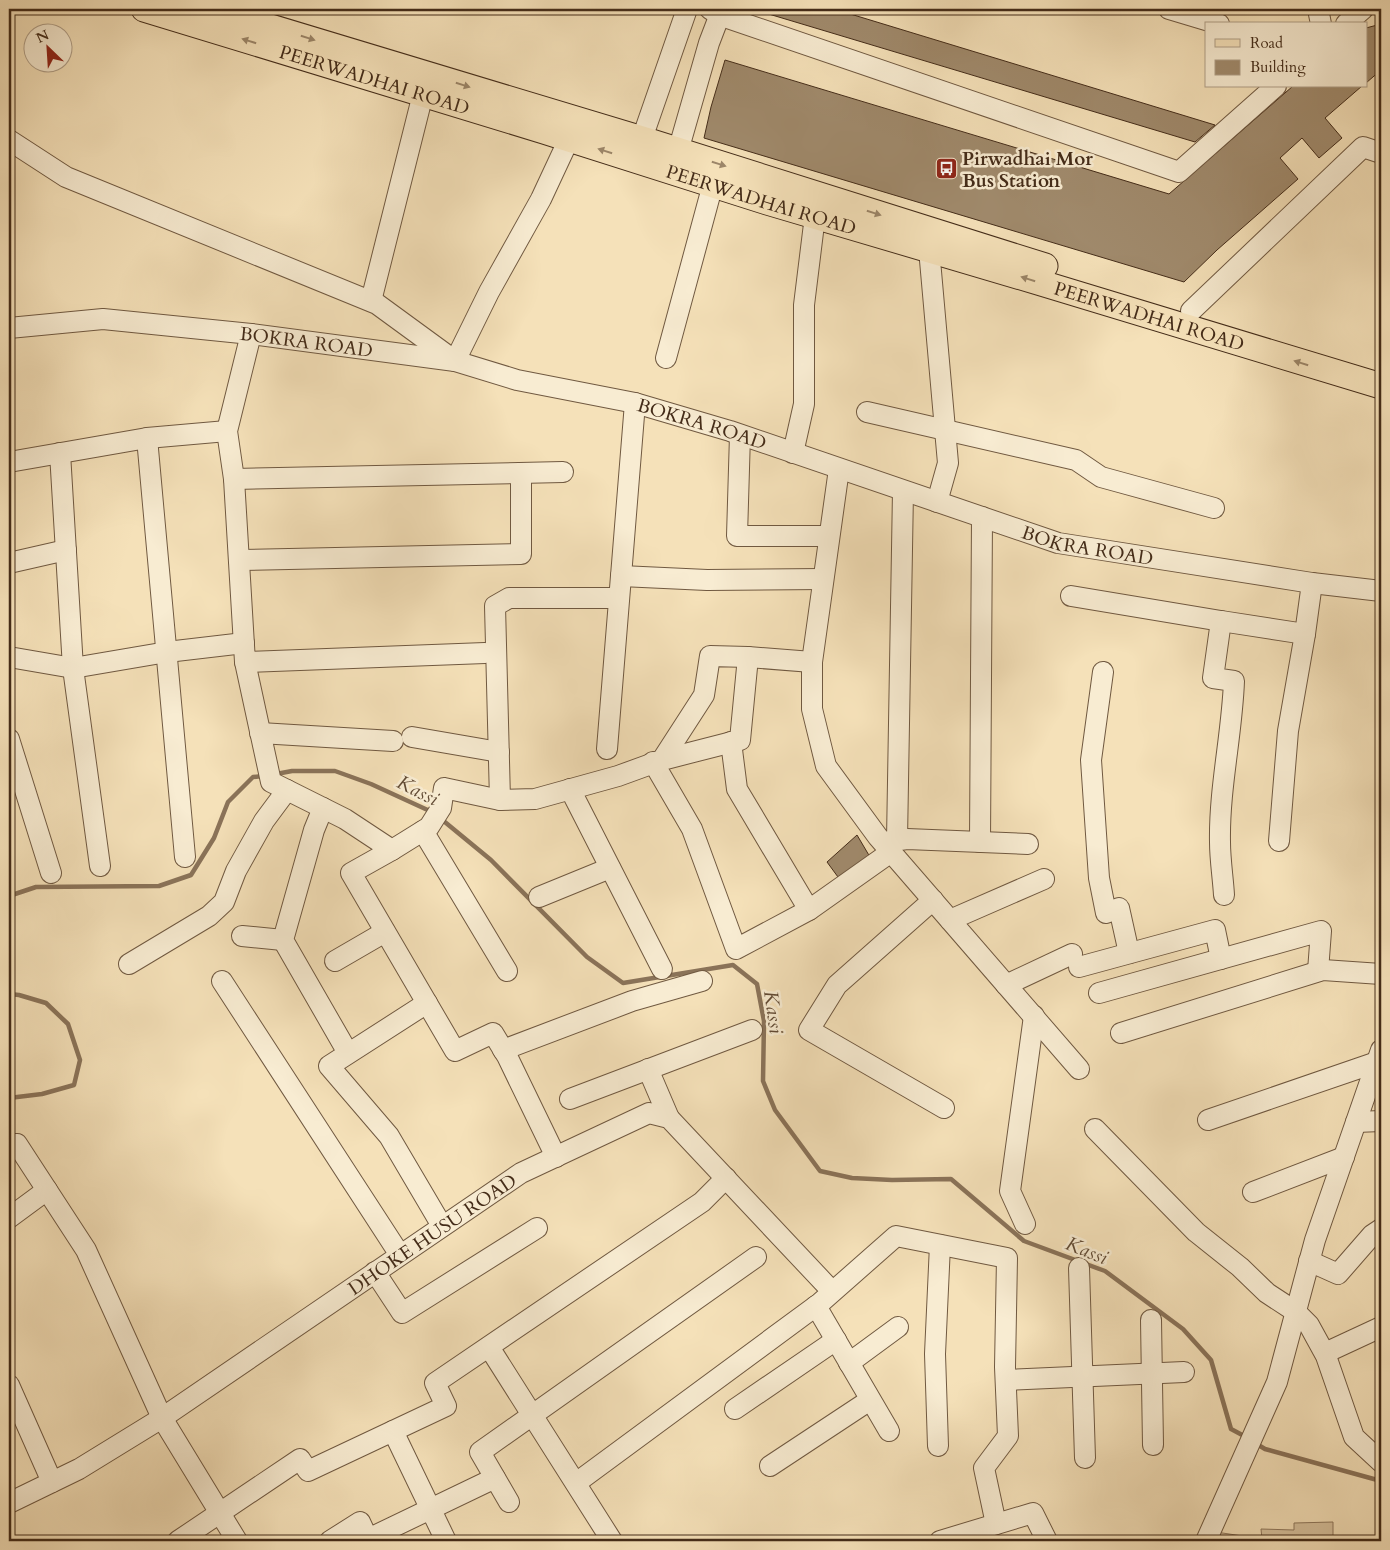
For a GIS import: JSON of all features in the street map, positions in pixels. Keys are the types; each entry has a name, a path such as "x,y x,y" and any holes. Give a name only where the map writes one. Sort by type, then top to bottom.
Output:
{"main road":[{"name":"PEERWADHAI ROAD","path":"144,9 569,139 639,150 675,162 713,184 1381,386"},
{"path":"211,9 639,150"},
{"path":"675,162 1191,311 1381,370"}],"street":[{"path":"639,150 687,9"},
{"path":"1169,9 1212,22"},
{"path":"1318,9 1321,22"},
{"path":"1348,22 1363,9"},
{"path":"675,162 717,11 1179,172 1274,88"},
{"path":"371,301 423,94"},
{"path":"9,140 66,177 371,301 455,361 489,292 541,199 569,139"},
{"path":"1191,311 1363,146 1381,153"},
{"path":"666,358 713,184"},
{"path":"792,453 804,404 804,305 815,216"},
{"path":"929,250 948,463 937,502"},
{"name":"BOKRA ROAD","path":"9,328 103,319 251,334 455,361 517,380 635,403 740,435 1058,543 1312,583 1381,591"},
{"path":"251,334 228,431 234,479 245,653 271,782 345,819 392,850"},
{"path":"607,749 635,403"},
{"path":"867,412 1076,460 1101,477 1214,508"},
{"path":"9,462 147,438 228,431"},
{"path":"740,435 737,536 829,536"},
{"path":"147,438 185,857"},
{"path":"60,453 73,668 100,866"},
{"path":"839,468 812,662 812,709 826,766 933,900 1079,1069"},
{"path":"234,479 563,472"},
{"path":"239,560 521,554 521,473"},
{"path":"890,845 903,491"},
{"path":"980,842 982,517"},
{"path":"9,563 66,550"},
{"path":"621,576 707,580 823,579"},
{"path":"1279,841 1288,731 1312,583"},
{"path":"1071,596 1221,622 1305,634"},
{"path":"500,800 495,606 508,598 619,598"},
{"path":"1221,622 1212,678 1234,681 1233,707 1223,790 1220,842 1224,896"},
{"path":"9,656 73,668 167,652 485,653"},
{"path":"657,761 704,695 710,656 812,662"},
{"path":"556,1157 493,1033 455,1051 351,873 429,827 441,808 444,788 500,800 535,799 618,776 657,761 740,740 748,657"},
{"path":"1103,672 1091,760 1099,878 1106,914 1120,908 1129,953"},
{"path":"260,734 402,739 499,752"},
{"path":"9,739 51,873"},
{"path":"731,742 738,789 809,910"},
{"path":"657,761 692,829 736,949 809,910 890,845 907,839 1028,844"},
{"path":"570,789 662,969"},
{"path":"129,964 210,916 224,902 236,871 264,821 287,790"},
{"path":"323,808 314,830 283,940 348,1053"},
{"path":"423,830 506,971"},
{"path":"538,897 610,868"},
{"path":"950,920 1044,879"},
{"path":"933,900 837,985 809,1030 944,1108"},
{"path":"1006,985 1076,961 1129,953 1214,930 1222,959"},
{"path":"1099,993 1321,931 1318,971"},
{"path":"335,961 385,932"},
{"path":"242,936 283,940"},
{"path":"1120,1032 1318,971 1381,974"},
{"path":"222,981 400,1255"},
{"path":"503,1050 632,1001 702,981"},
{"path":"426,1003 329,1066 389,1136 442,1226"},
{"path":"1025,1224 1010,1191 1034,1016"},
{"path":"570,1100 752,1030"},
{"path":"1208,1120 1379,1056"},
{"path":"1206,1541 1277,1382 1309,1261 1379,1056"},
{"path":"648,1070 669,1118 828,1288"},
{"name":"DHOKE HUSU ROAD","path":"9,1502 79,1469 162,1418 521,1173 649,1113 669,1118"},
{"path":"1356,1122 1381,1121"},
{"path":"1095,1129 1196,1232 1267,1293 1296,1312 1309,1325 1324,1353 1354,1437 1381,1462"},
{"path":"9,1145 17,1144 86,1250 162,1418 237,1541"},
{"path":"1253,1192 1344,1157"},
{"path":"178,1541 300,1459 308,1471 446,1406 435,1383 702,1202 726,1178"},
{"path":"9,1218 47,1190"},
{"path":"375,1272 402,1312 537,1228"},
{"path":"1309,1261 1338,1274 1372,1234 1381,1229"},
{"path":"576,1483 816,1306 896,1236 1007,1258 1006,1380 1008,1436 984,1468 996,1524"},
{"path":"938,1446 935,1354 940,1245"},
{"path":"509,1502 480,1452 756,1257"},
{"path":"1079,1268 1085,1458"},
{"path":"816,1306 889,1432"},
{"path":"1151,1320 1153,1445"},
{"path":"849,1363 898,1327"},
{"path":"1324,1353 1381,1327"},
{"path":"734,1409 836,1340"},
{"path":"489,1347 612,1541"},
{"path":"1006,1380 1184,1372"},
{"path":"9,1385 52,1482"},
{"path":"770,1466 870,1400"},
{"path":"393,1431 446,1541"},
{"path":"330,1541 360,1522 368,1540 495,1478"},
{"path":"940,1541 1033,1513 1047,1541"}],"shaded area":[{"path":"1333,1522 1333,1541 1212,1541 1216,1532 1262,1539 1261,1529 1294,1530 1294,1523"}],"building":[{"path":"752,9 834,9 1215,125 1195,142"},
{"path":"1381,24 1381,70 1368,81 1368,27"},
{"name":"Pirwadhai Mor Bus Station","path":"725,60 1169,194 1291,88 1360,88 1325,118 1342,138 1319,158 1302,138 1280,158 1298,179 1217,250 1184,282 704,138"},
{"path":"857,835 870,857 838,877 827,862"}],"waterway":[{"name":"Kassi","path":"276,774 292,771 335,771 371,784 432,812"},
{"name":"Kassi","path":"9,896 36,887 159,886 191,875 214,838 228,802 253,777 263,776"},
{"name":"Kassi","path":"440,818 491,860 587,957 623,983 733,965 757,984 764,1021 763,1081 775,1110 820,1171 852,1178 892,1180 951,1179 1024,1241 1105,1271 1183,1329 1211,1360 1231,1429 1246,1437"},
{"name":"Kassi","path":"9,994 46,1003 68,1024 80,1060 74,1085 42,1094 9,1098"},
{"name":"Kassi","path":"1255,1443 1265,1449 1381,1481"}],"place":[{"name":"Pirwadhai Mor Bus Station","path":"946,169"}]}
